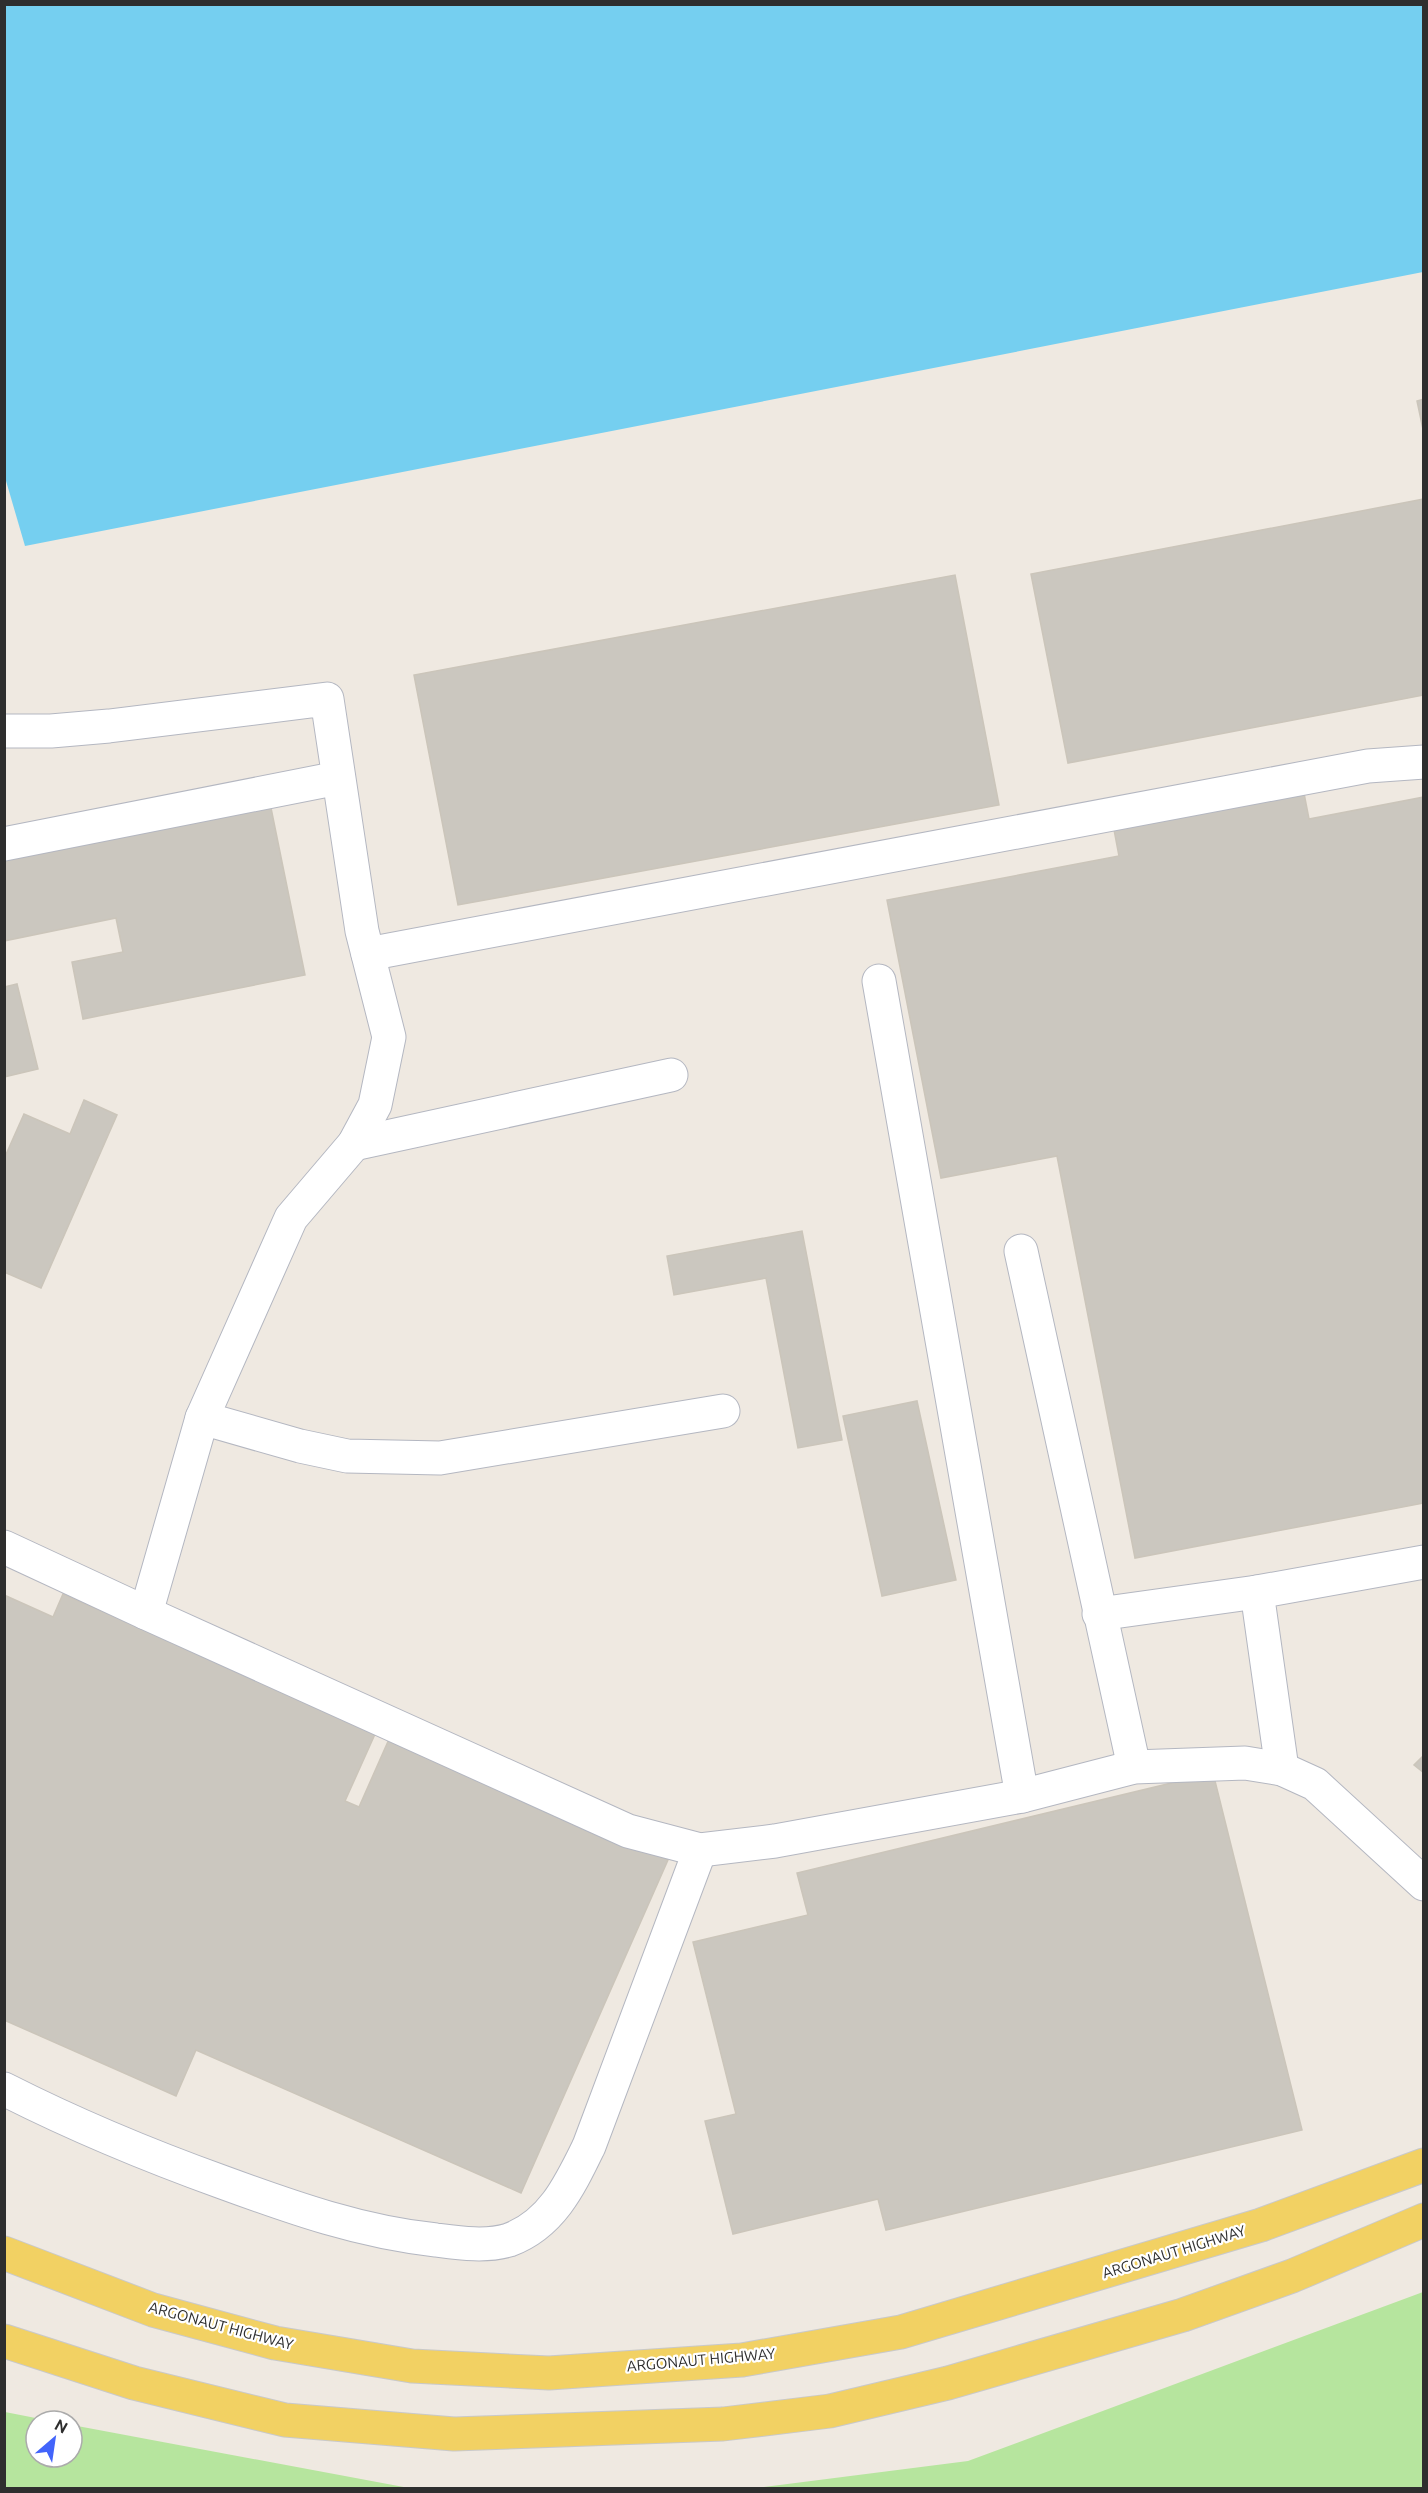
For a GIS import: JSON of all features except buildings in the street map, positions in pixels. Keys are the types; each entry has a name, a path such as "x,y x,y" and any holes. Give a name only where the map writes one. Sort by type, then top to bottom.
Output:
{"main road":[{"name":"ARGONAUT HIGHWAY","path":"4,2253 153,2310 275,2343 412,2366 549,2373 742,2360 901,2332 1261,2225 1424,2165"},
{"path":"4,2341 134,2383 285,2421 454,2434 723,2424 830,2411 948,2383 1172,2318 1292,2276 1424,2220"}],"street":[{"path":"4,731 51,731 98,727 327,699 362,931 389,1037 375,1105 354,1144 291,1218 202,1418 146,1613"},
{"path":"368,954 1368,766 1424,762"},
{"path":"4,844 338,778"},
{"path":"879,981 1022,1796"},
{"path":"354,1144 671,1075"},
{"path":"1020,1251 1134,1767"},
{"path":"202,1418 300,1446 347,1456 441,1458 723,1411"},
{"path":"4,1547 628,1831 700,1850 775,1841 1022,1796 1134,1767 1245,1763 1282,1770 1316,1784 1424,1884"},
{"path":"1099,1614 1257,1592 1424,1562"},
{"path":"1257,1592 1282,1770"},
{"path":"4,2088 68,2122 308,2214 398,2236 469,2244 508,2240 542,2222 567,2192 589,2146 700,1850"}],"green space":[{"path":"1423,2292 1423,2488 757,2488 968,2461"},
{"path":"5,2412 24,2416 24,2469 84,2469 84,2427 409,2488 5,2488"}],"water":[{"path":"4,5 1423,5 1423,272 25,546 4,474"}]}
